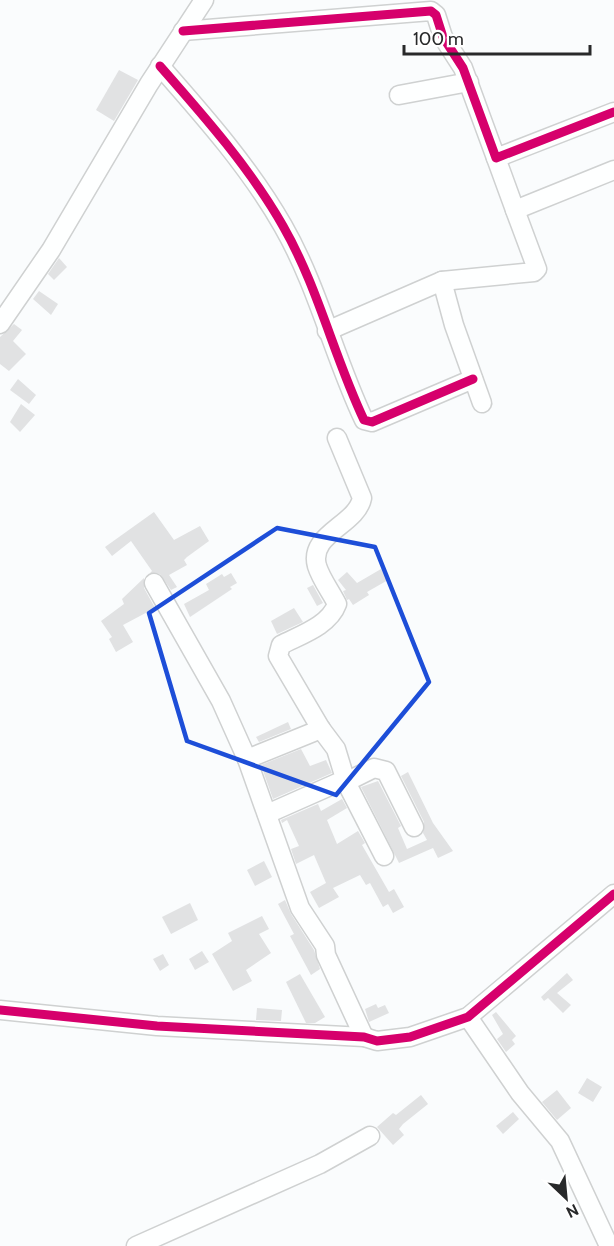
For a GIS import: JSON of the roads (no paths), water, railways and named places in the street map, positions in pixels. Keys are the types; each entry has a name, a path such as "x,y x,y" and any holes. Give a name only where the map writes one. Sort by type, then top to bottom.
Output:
{"street":[{"path":"0,324 51,250 160,66 204,0"},
{"path":"183,31 431,11 436,15 444,37 464,68 537,269 528,274 442,281 327,331"},
{"path":"160,66 197,108 283,226 320,305 344,378 364,420 369,423 473,379"},
{"path":"399,95 469,81"},
{"path":"496,158 614,112"},
{"path":"515,210 614,170"},
{"path":"442,281 454,325 482,403"},
{"path":"338,438 362,498 354,514 322,541 316,550 317,565 337,604 334,612 324,623 278,649 278,656 321,729 336,749 346,782 384,856"},
{"path":"154,583 221,702 247,759 300,908 325,946 326,955 364,1037"},
{"path":"247,759 321,729"},
{"path":"267,813 337,783 346,782 374,768 386,771 414,827"},
{"path":"0,1010 158,1026 364,1037 377,1041 410,1037 468,1017 614,894"},
{"path":"468,1017 520,1093 560,1141 609,1246"},
{"path":"136,1246 320,1164 370,1136"}]}
